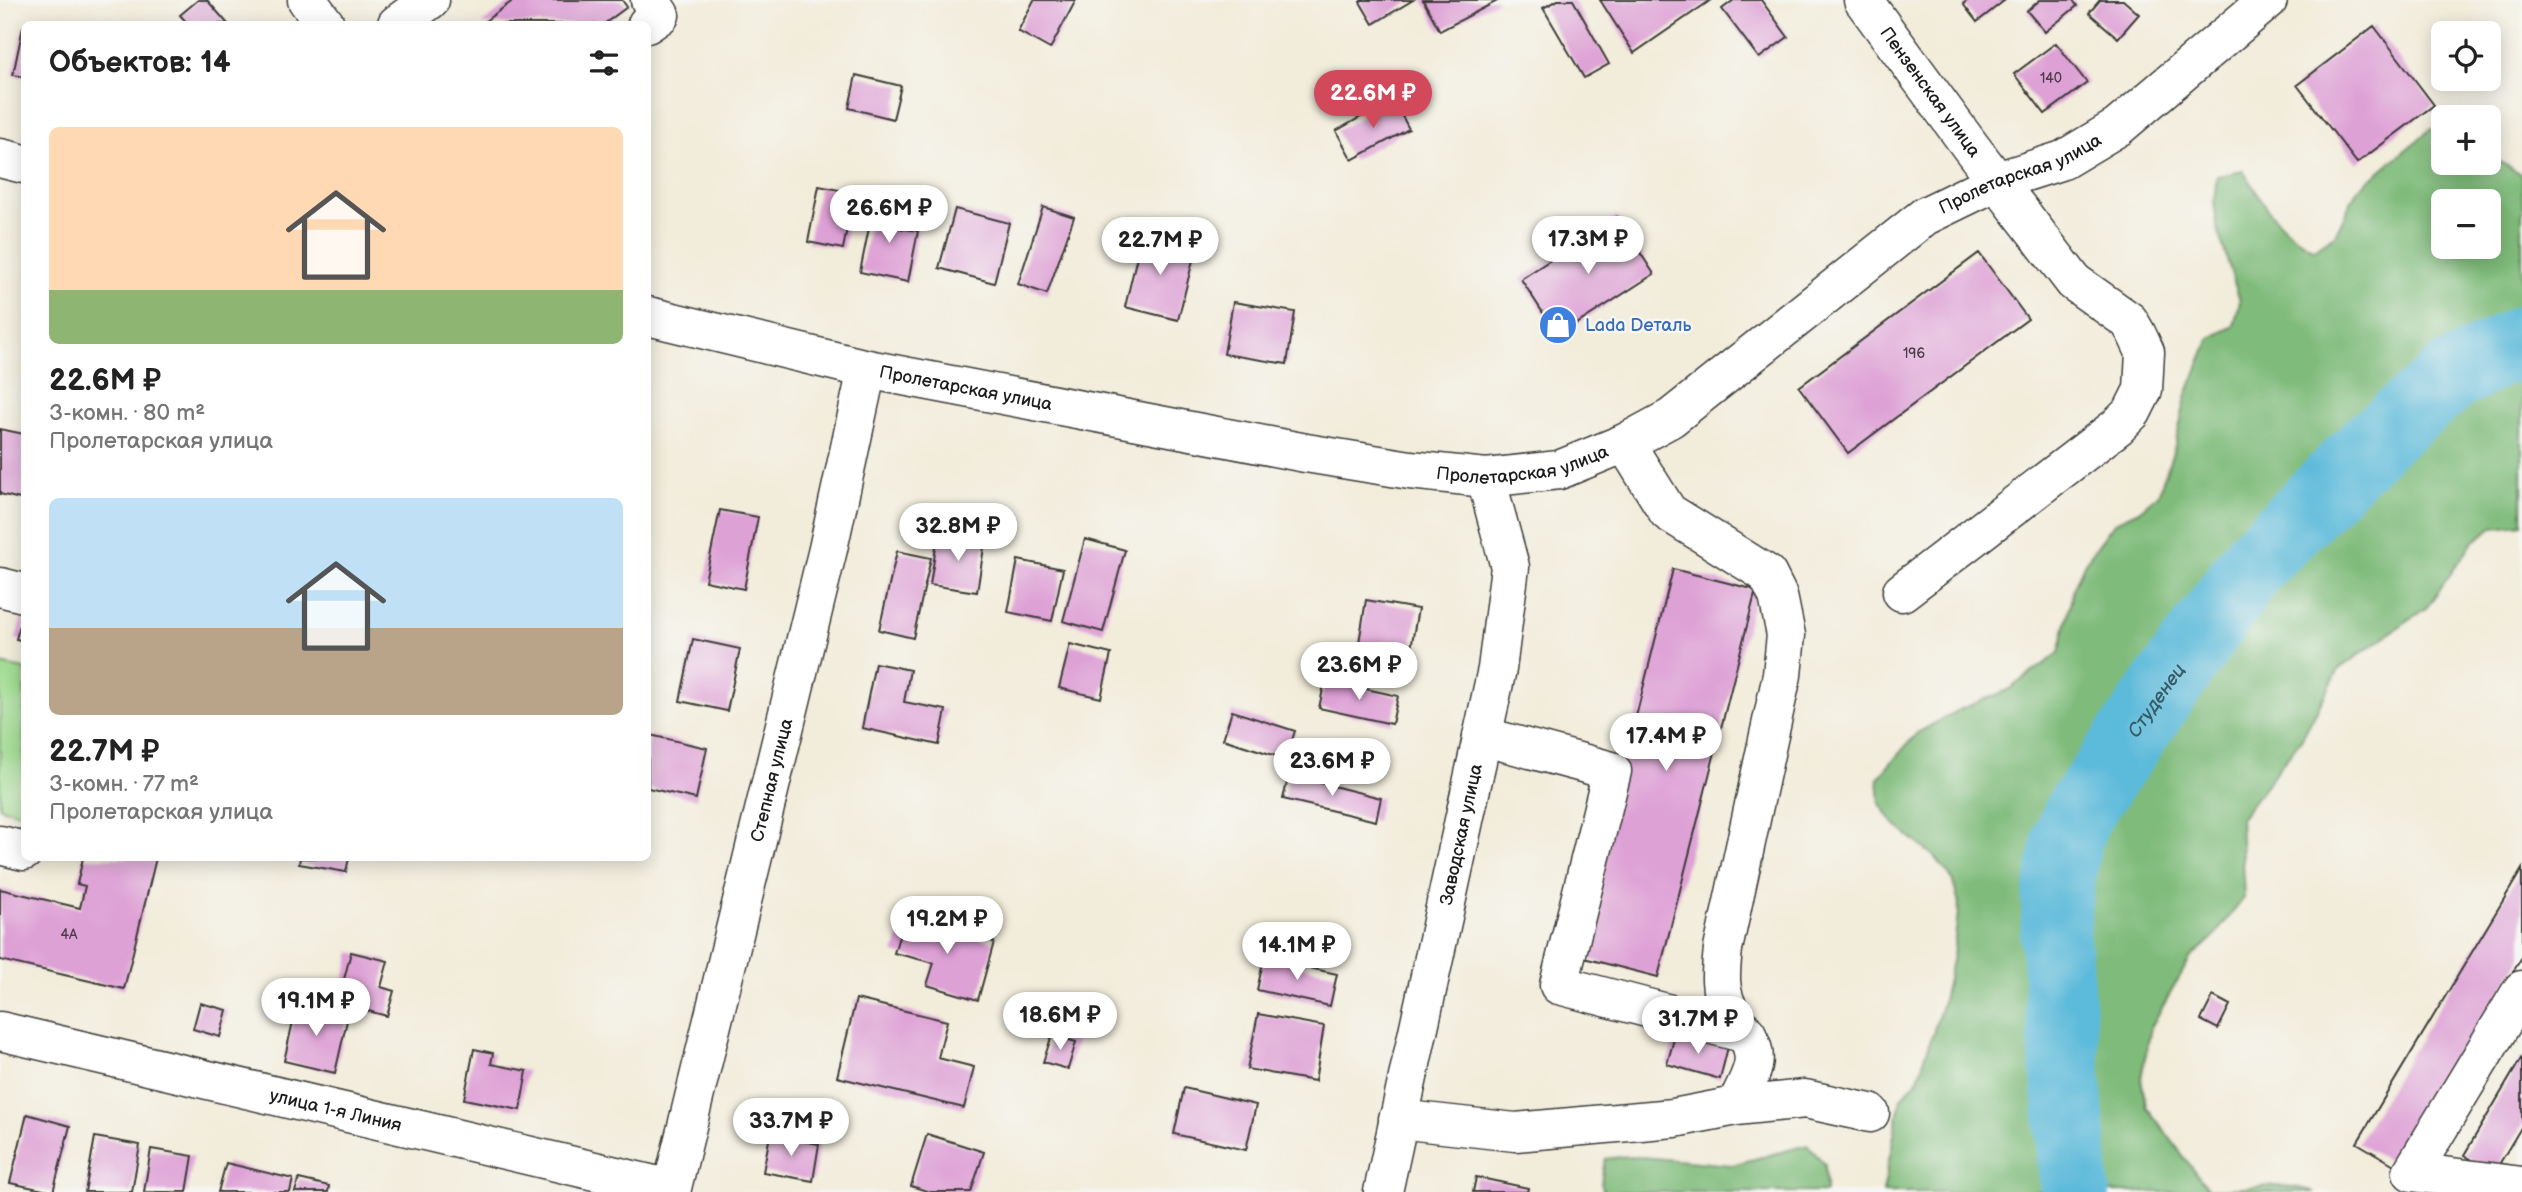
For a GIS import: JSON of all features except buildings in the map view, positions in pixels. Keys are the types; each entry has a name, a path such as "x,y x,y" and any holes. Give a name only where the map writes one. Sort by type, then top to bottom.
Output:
{"street":[{"path":"307,0 323,21"},
{"path":"401,21 430,0"},
{"path":"650,0 660,15 651,21"},
{"name":"Пензенская улица","path":"1863,0 2074,282 2129,321 2145,352 2143,390 2132,412 2117,428 1902,592"},
{"name":"Пролетарская улица","path":"651,317 867,369 1306,453 1409,470 1486,478 1559,470 1625,443 1671,418 1925,216 1997,181 2063,159 2118,127 2268,0"},
{"path":"0,158 21,163"},
{"name":"Степная улица","path":"671,1190 828,549 867,369"},
{"path":"1625,443 1668,512 1767,574 1778,596 1786,635 1782,675 1723,949 1720,978 1728,1008 1747,1034 1753,1049 1753,1066 1736,1107"},
{"name":"Заводская улица","path":"1383,1192 1497,669 1510,567 1486,478"},
{"path":"0,587 21,592"},
{"path":"1482,736 1612,771 1559,985 1747,1034"},
{"path":"0,845 21,850"},
{"path":"2522,990 2412,1172 2522,1186"},
{"name":"улица 1-я Линия","path":"0,1031 671,1190"},
{"path":"1398,1119 1516,1132 1674,1118 1805,1099 1870,1113"}],"green space":[{"path":"2431,129 2431,175 2501,175 2501,163 2522,174 2522,524 2493,527 2473,542 2427,607 2339,669 2302,738 2240,819 2244,898 2211,940 2191,957 2151,1027 2141,1078 2146,1106 2208,1189 2275,1186 2314,1192 1883,1192 1901,1098 1918,1079 1942,1005 1953,956 1959,904 1952,879 1936,858 1895,825 1880,804 1878,778 1917,733 1961,709 2008,690 2059,653 2074,587 2084,564 2115,522 2139,511 2158,495 2175,446 2186,397 2210,338 2234,326 2240,301 2217,227 2214,201 2217,176 2243,171 2281,224 2314,249 2335,235 2357,190"},
{"path":"0,664 21,668 21,813 0,808"},
{"path":"1807,1145 1825,1164 1826,1192 1604,1192 1601,1183 1605,1159 1630,1156 1732,1165"}],"waterway":[{"name":"Студенец","path":"2075,1192 2055,937 2057,901 2067,838 2081,808 2254,562 2373,443 2451,377 2522,340"}],"place":[{"name":"Lada Dеталь","path":"1558,325"}]}
